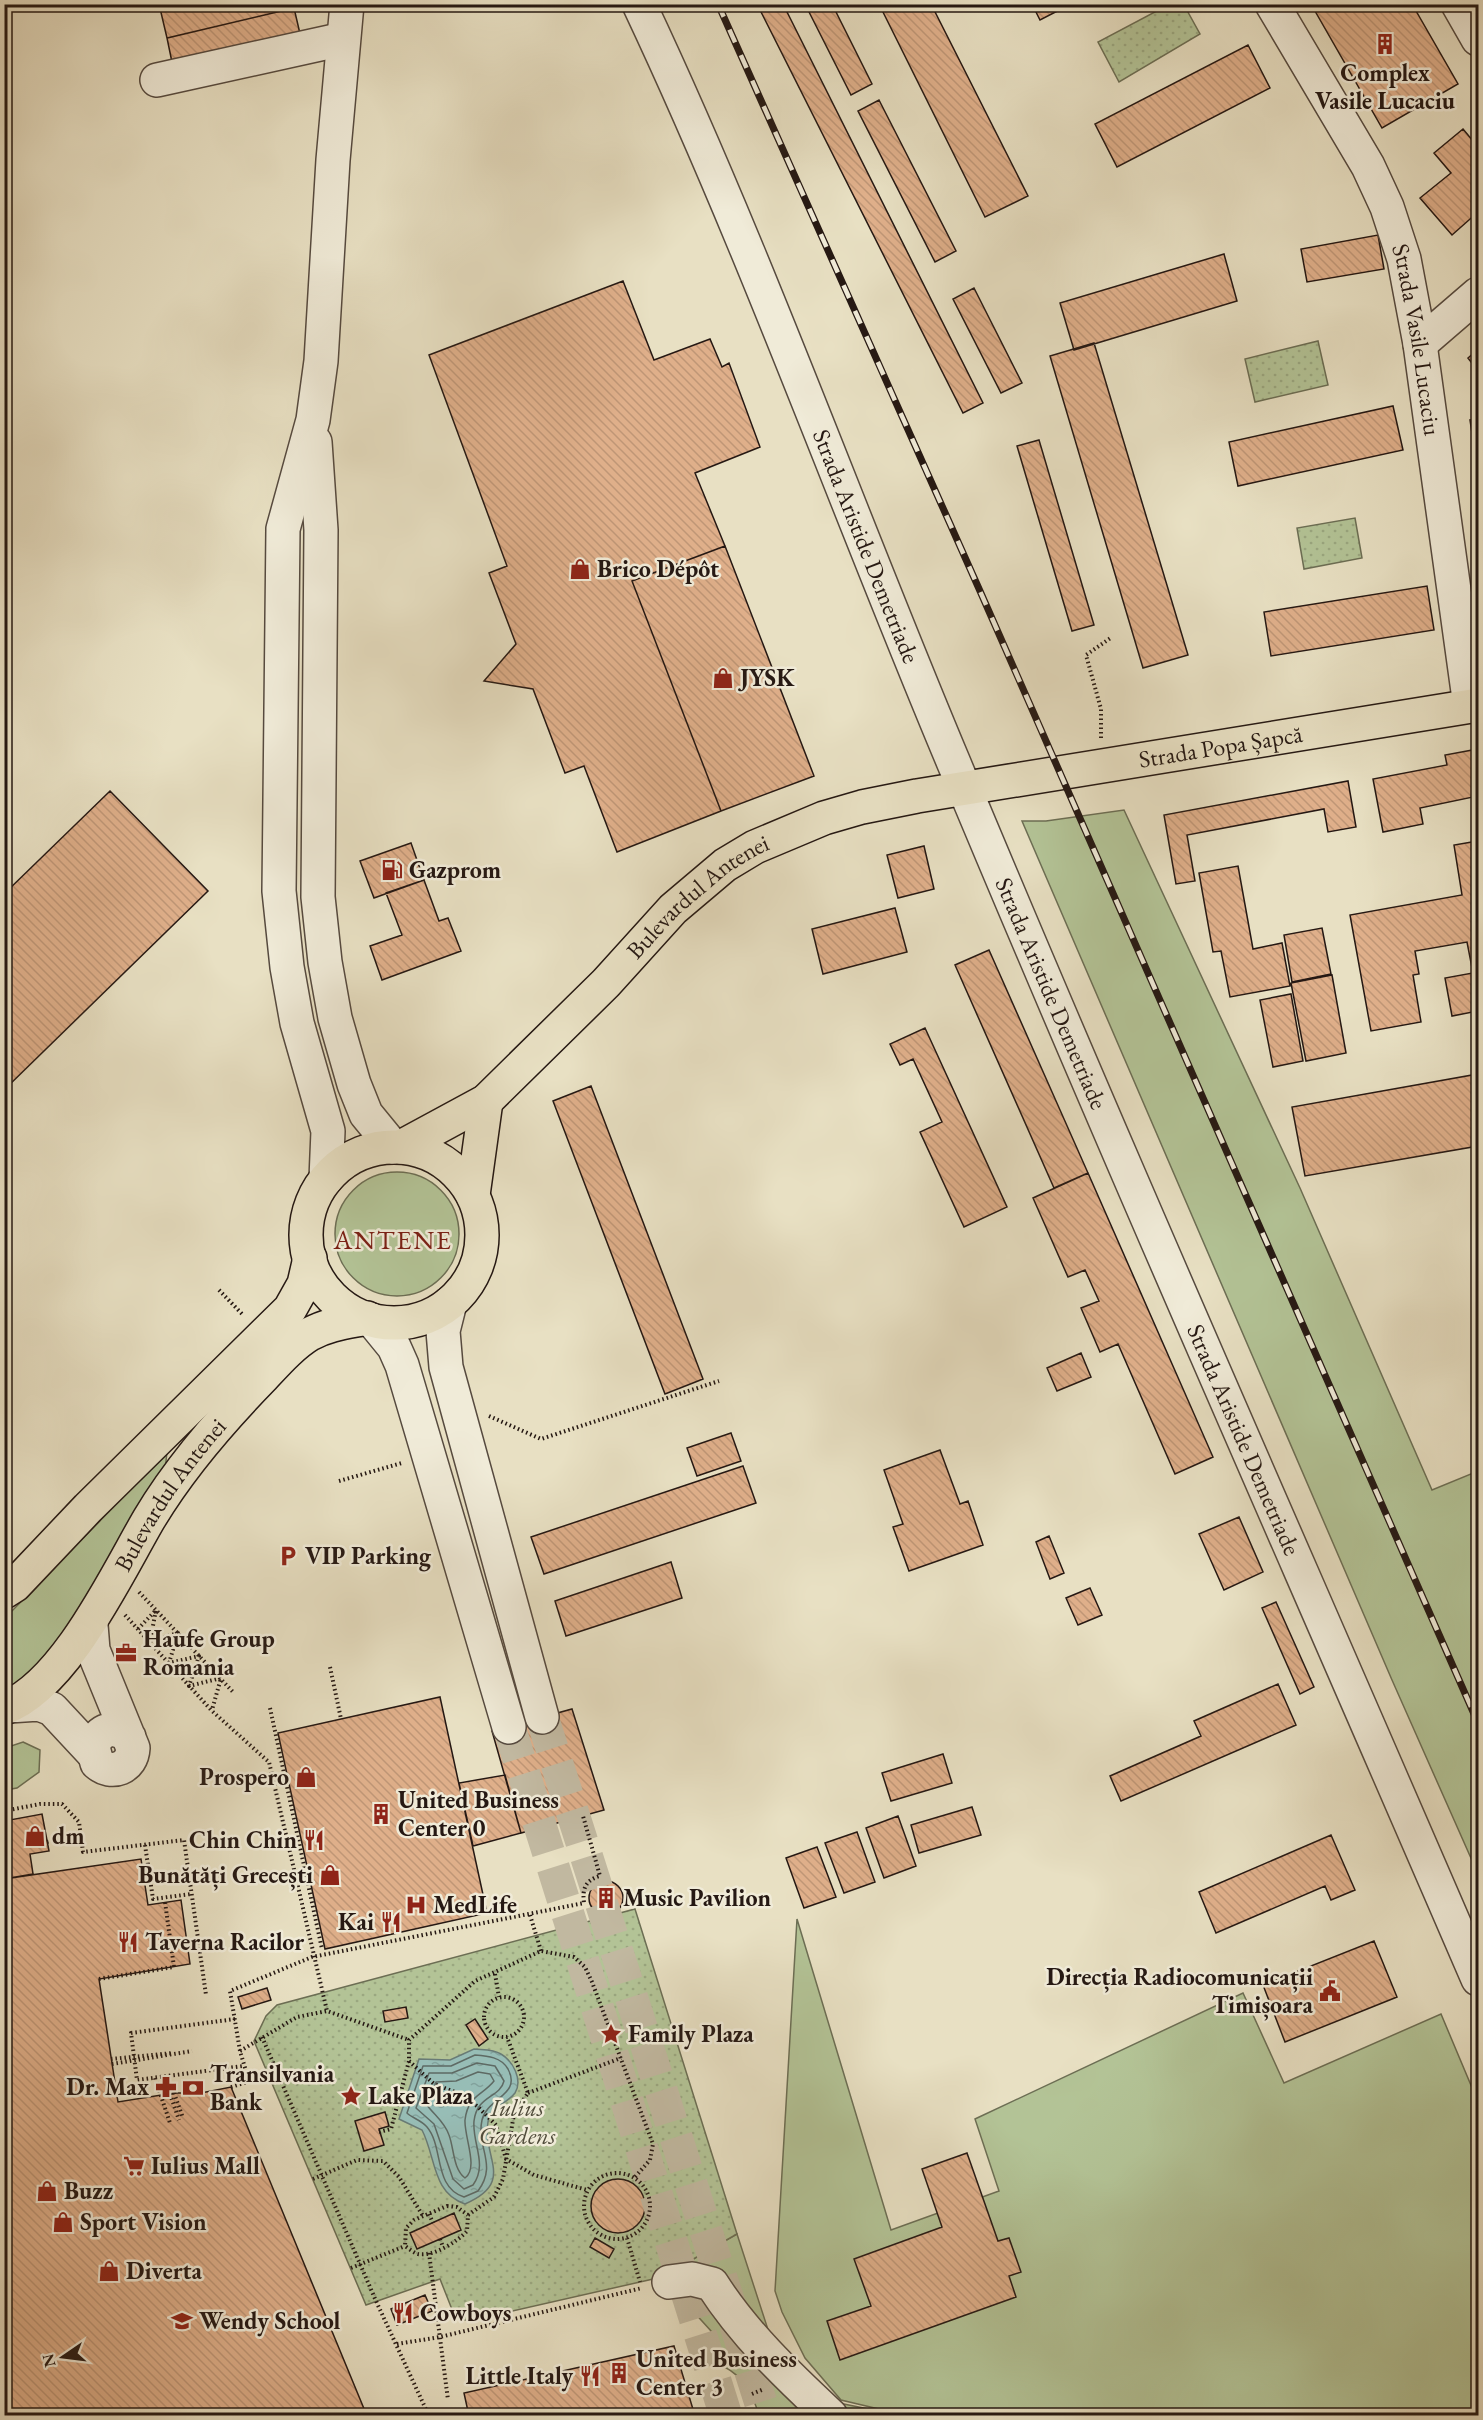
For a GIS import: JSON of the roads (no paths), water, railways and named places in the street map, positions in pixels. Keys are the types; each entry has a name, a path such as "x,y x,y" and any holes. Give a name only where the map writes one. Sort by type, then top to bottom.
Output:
{"main road":[{"name":"Strada Popa Șapcă","path":"964,788 1474,705"},
{"name":"Bulevardul Antenei","path":"397,1147 486,1101 606,984 673,909 725,865 755,847 824,818 862,807 964,788"},
{"path":"473,1195 486,1101"},
{"path":"397,1147 423,1152 443,1162 460,1176 473,1195 482,1224 481,1253 469,1281 450,1304 432,1315 413,1321 392,1323 369,1319 348,1309 331,1295 318,1278 310,1258 307,1237 309,1217 315,1197 326,1179 349,1159 377,1148 397,1147"},
{"name":"Bulevardul Antenei","path":"4,1592 15,1585 88,1508 290,1309 304,1284 310,1258"},
{"name":"Bulevardul Antenei","path":"7,1707 41,1682 90,1625 151,1517 190,1460 235,1405 283,1356 310,1335 333,1324 369,1319"}],"street":[{"path":"326,1179 328,1131 297,1023 286,968 279,891 283,529 313,420 321,360 347,4"},
{"name":"Strada Aristide Demetriade","path":"639,4 747,248 964,788 1479,1979"},
{"name":"Strada Vasile Lucaciu","path":"1272,4 1354,140 1382,193 1404,259 1420,344 1474,705"},
{"path":"1458,4 1479,39"},
{"path":"157,80 343,39"},
{"path":"1420,344 1479,294"},
{"path":"313,420 321,530 318,897 325,962 335,1018 354,1084 366,1114 397,1147"},
{"path":"450,1304 443,1331 446,1367 542,1718"},
{"path":"369,1319 394,1347 402,1365 509,1727"},
{"path":"7,1707 39,1704 52,1708 93,1754 95,1740 104,1731 117,1730 129,1737 93,1650 90,1625"},
{"path":"655,2282 692,2279 712,2284 740,2324 789,2377 831,2415"}],"water":[{"path":"474,2049 495,2051 505,2057 516,2071 518,2082 515,2093 495,2109 489,2117 487,2135 493,2178 489,2187 480,2196 465,2204 446,2192 436,2173 422,2130 399,2119 419,2059 450,2060"}],"tunnel":[{"path":"542,1717 765,2416"},
{"path":"509,1727 726,2416"}],"railway":[{"path":"718,4 980,591 1478,1723"}],"place":[{"name":"Complex Vasile Lucaciu","path":"1385,44"},
{"name":"Brico Dépôt","path":"580,569"},
{"name":"JYSK","path":"723,678"},
{"name":"Gazprom","path":"392,870"},
{"name":"VIP Parking","path":"288,1556"},
{"name":"Haufe Group Romania","path":"126,1653"},
{"name":"Prospero","path":"306,1777"},
{"name":"United Business Center 0","path":"381,1814"},
{"name":"dm","path":"35,1836"},
{"name":"Chin Chin","path":"314,1840"},
{"name":"Bunătăți Grecești","path":"330,1875"},
{"name":"Music Pavilion","path":"606,1898"},
{"name":"MedLife","path":"416,1905"},
{"name":"Kai","path":"391,1922"},
{"name":"Taverna Racilor","path":"128,1942"},
{"name":"Direcția Radiocomunicații Timișoara","path":"1330,1991"},
{"name":"Family Plaza","path":"611,2034"},
{"name":"Dr. Max","path":"166,2087"},
{"name":"Transilvania Bank","path":"193,2088"},
{"name":"Lake Plaza","path":"351,2096"},
{"name":"Iulius Mall","path":"134,2166"},
{"name":"Buzz","path":"47,2191"},
{"name":"Sport Vision","path":"63,2222"},
{"name":"Diverta","path":"109,2271"},
{"name":"Cowboys","path":"403,2313"},
{"name":"Wendy School","path":"182,2321"},
{"name":"United Business Center 3","path":"619,2373"},
{"name":"Little Italy","path":"590,2376"}],"district":[{"name":"ANTENE","path":"393,1240"}],"park label":[{"name":"Iulius Gardens","path":"517,2122"}]}
